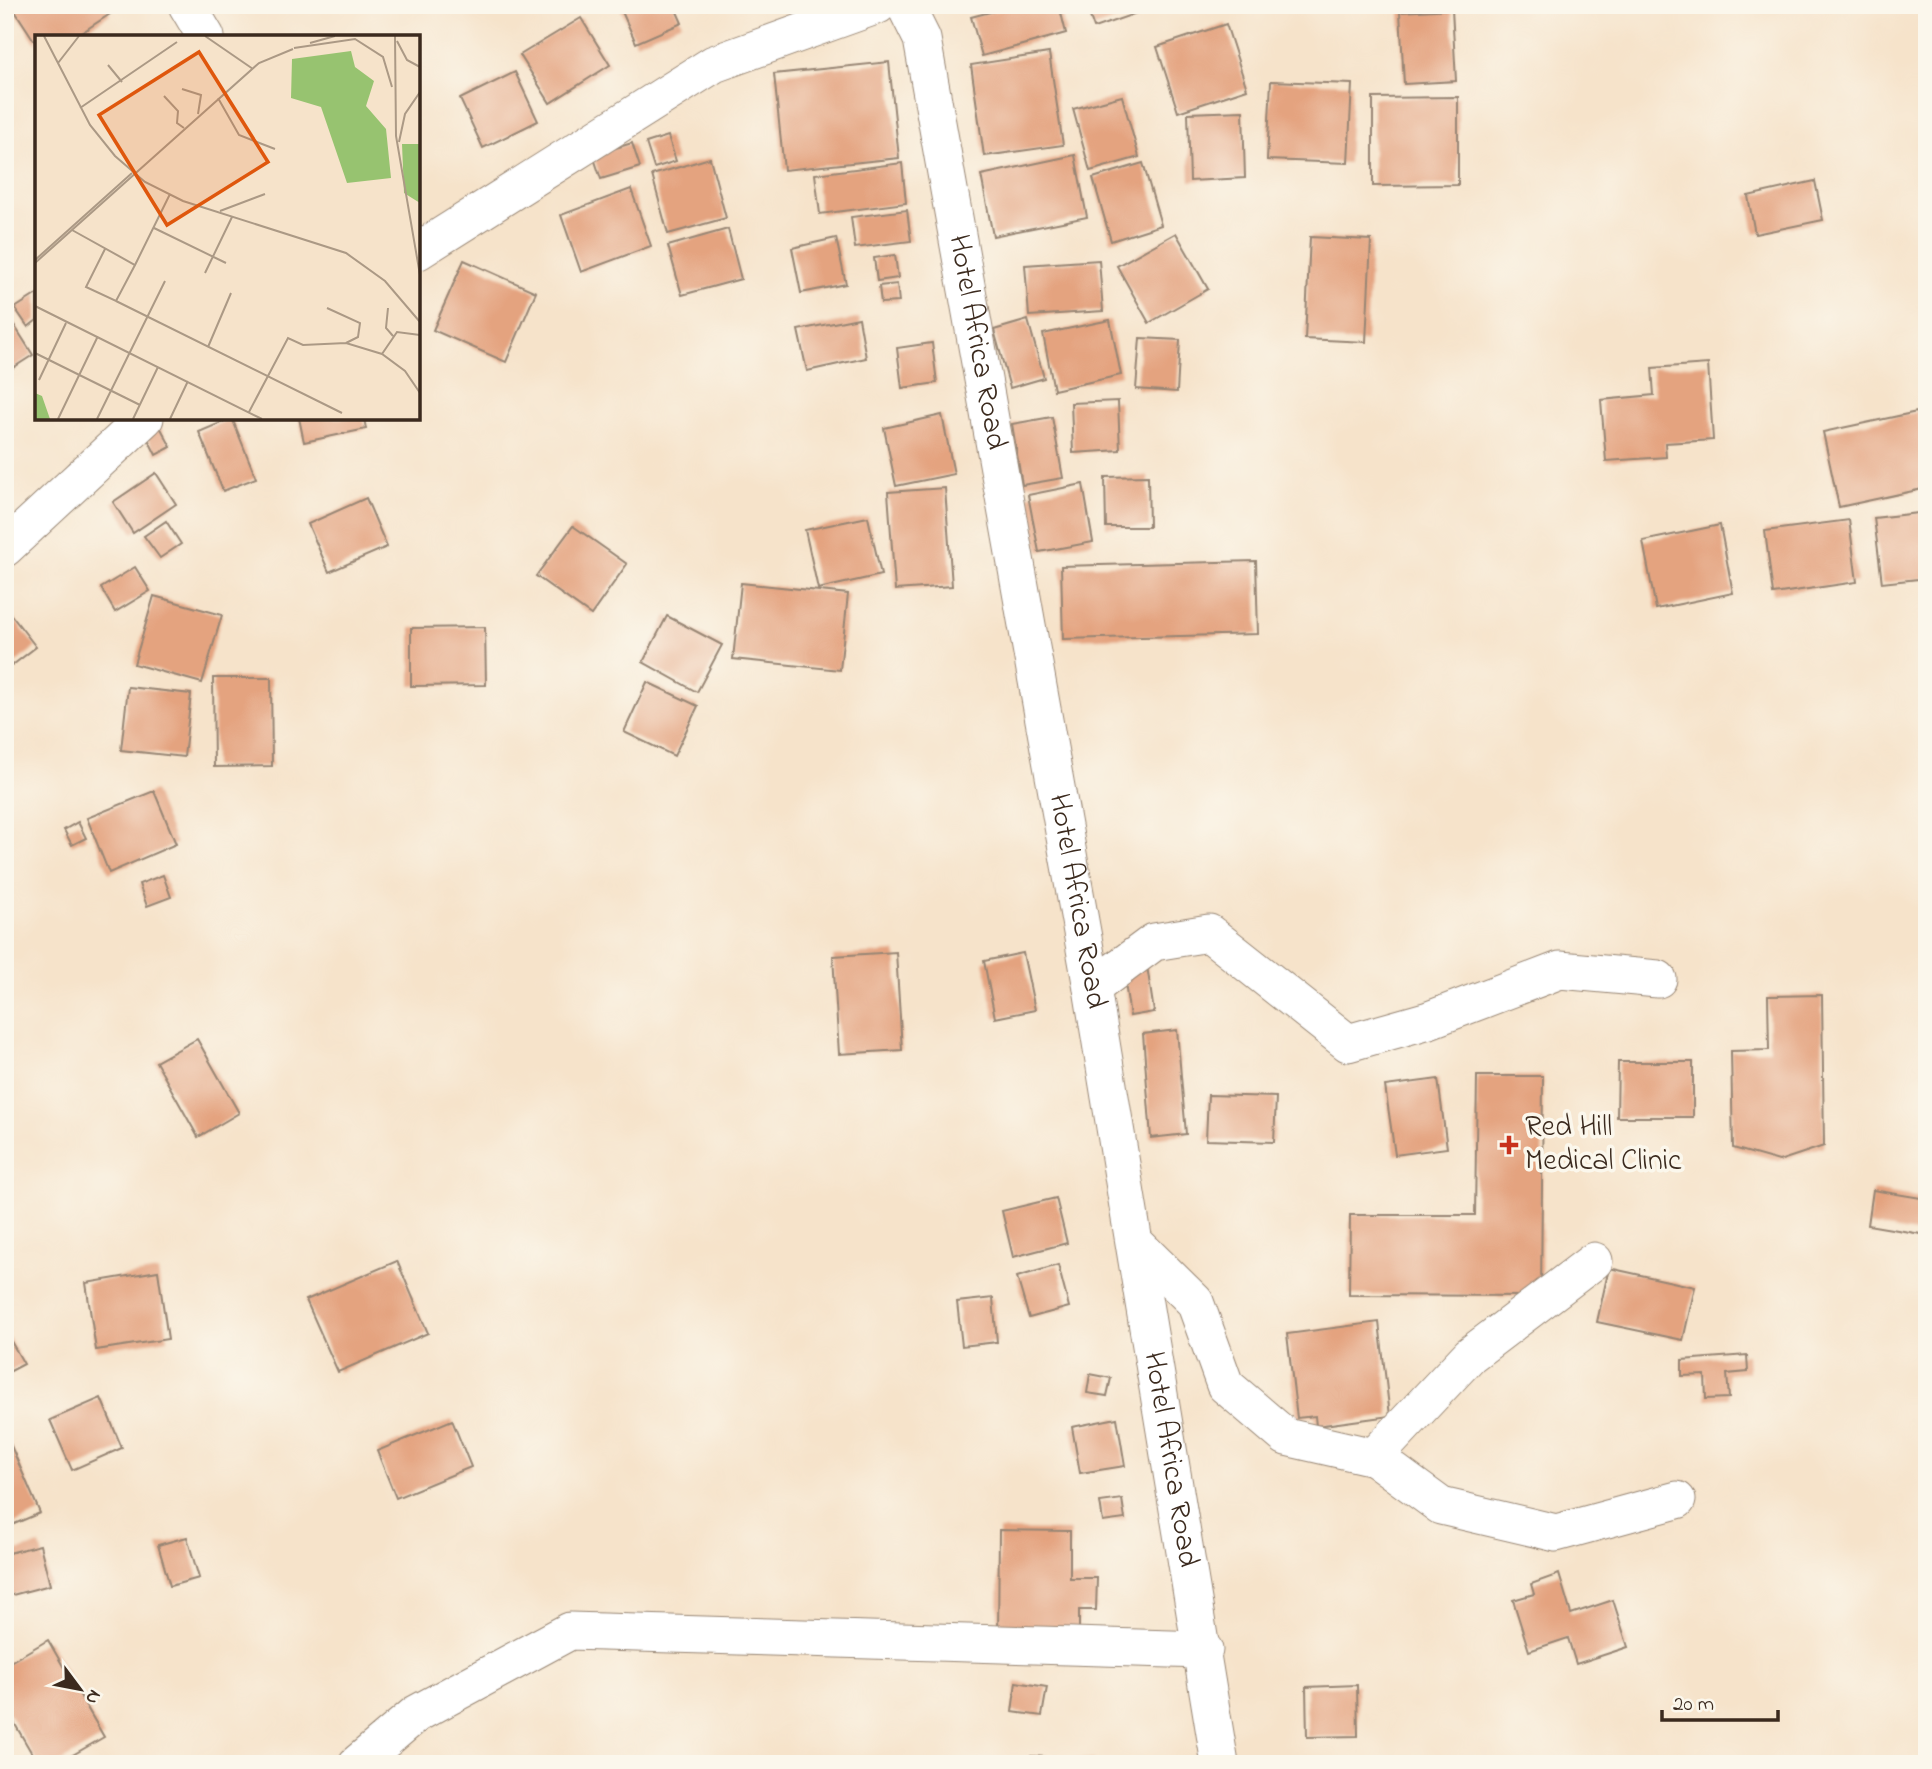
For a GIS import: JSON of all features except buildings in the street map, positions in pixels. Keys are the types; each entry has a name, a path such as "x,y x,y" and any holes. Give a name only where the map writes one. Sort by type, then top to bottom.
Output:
{"street":[{"path":"187,5 205,35"},
{"path":"420,250 715,64 878,5"},
{"name":"Hotel Africa Road","path":"905,5 926,22 1204,1650 1220,1764"},
{"path":"5,548 143,420"},
{"path":"1092,988 1154,942 1209,933 1348,1043 1429,1020 1560,970 1658,979"},
{"path":"1135,1242 1195,1302 1225,1385 1286,1437 1374,1457 1441,1506 1556,1533 1677,1500"},
{"path":"1374,1457 1470,1354 1594,1261"},
{"path":"358,1764 416,1714 570,1631 1204,1650"}],"place":[{"name":"Red Hill Medical Clinic","path":"1509,1145"}]}
